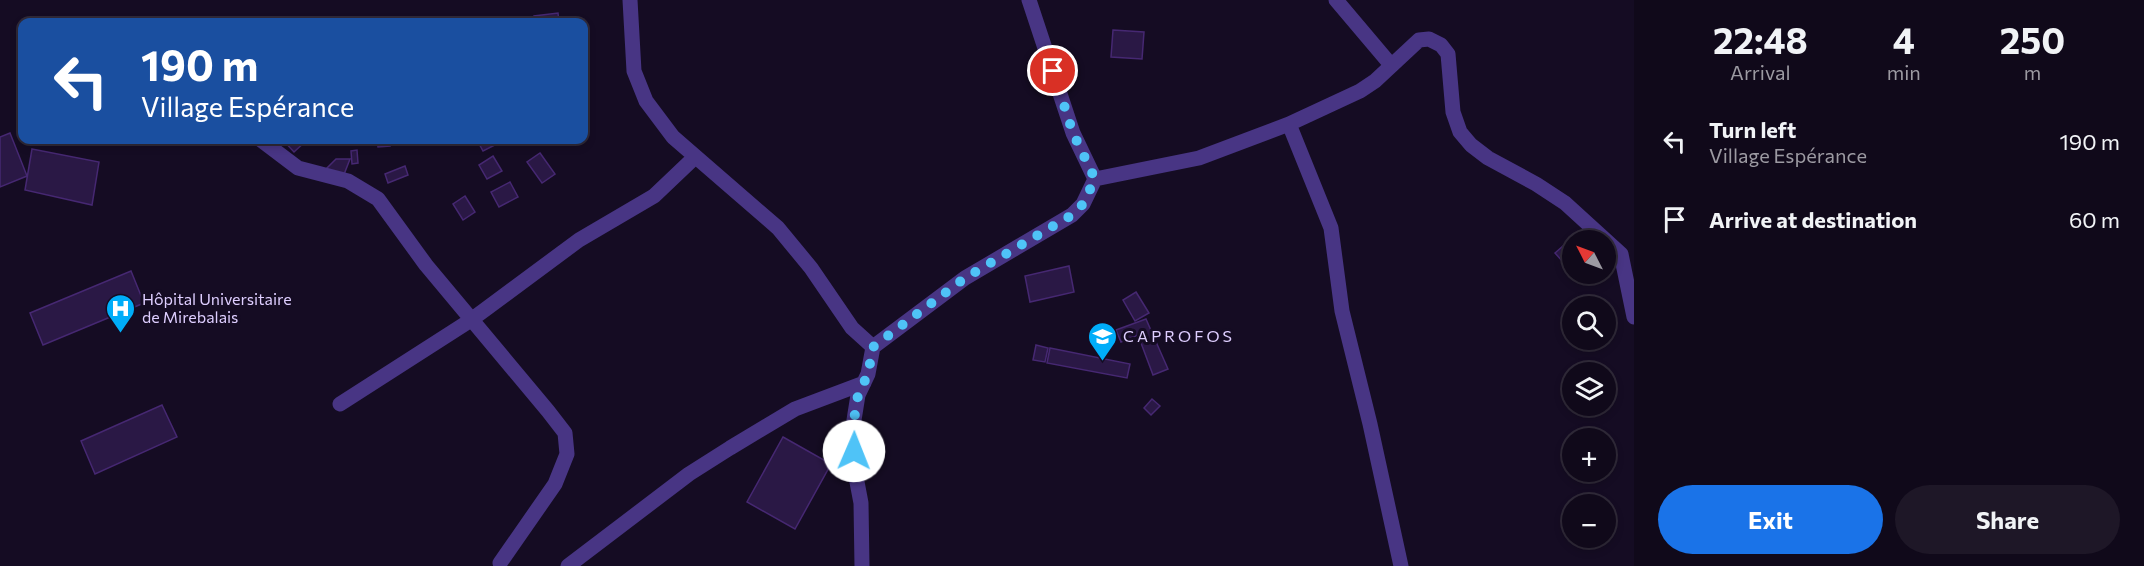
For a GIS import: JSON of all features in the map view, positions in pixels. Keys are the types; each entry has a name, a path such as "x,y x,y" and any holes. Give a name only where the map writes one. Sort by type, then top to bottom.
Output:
{"street":[{"path":"630,0 634,71 645,101 673,136 778,228 812,268 852,328 873,347"},
{"path":"1029,0 1073,133 1095,179"},
{"path":"1336,0 1391,66"},
{"path":"1095,179 1199,158 1289,124 1360,91 1375,81 1419,40 1429,39 1441,45 1448,54 1453,112 1460,132 1471,145 1488,158 1536,183 1627,252 1634,317"},
{"path":"1289,124 1331,228 1342,311 1370,424 1401,566"},
{"path":"266,144 298,168 348,181 378,200 426,266 565,433 567,454 555,484 500,563"},
{"path":"340,404 471,320 579,240 654,196 695,157"},
{"path":"862,566 861,503 853,461 854,420 858,395 868,374 873,347 965,278 1072,215 1083,204 1095,179"},
{"path":"568,566 689,474 730,448 795,409 864,383"}],"building":[{"path":"558,13 559,18 534,18 534,16"},
{"path":"1113,30 1144,32 1142,59 1111,57"},
{"path":"10,133 27,176 0,187 0,137"},
{"path":"287,144 303,144 294,152"},
{"path":"378,144 390,144 390,146 378,147"},
{"path":"479,144 497,144 483,151"},
{"path":"32,149 99,162 92,205 25,190"},
{"path":"357,150 358,163 352,164 351,151"},
{"path":"540,153 555,174 542,183 527,162"},
{"path":"493,156 502,171 487,179 479,165"},
{"path":"336,159 350,159 343,177 324,171"},
{"path":"405,166 408,175 388,183 385,174"},
{"path":"510,182 518,197 499,207 491,192"},
{"path":"465,196 475,212 463,220 453,204"},
{"path":"1562,247 1562,261 1555,253"},
{"path":"1069,266 1074,292 1030,302 1025,276"},
{"path":"131,271 144,303 43,345 30,313"},
{"path":"1136,292 1149,313 1135,321 1123,300"},
{"path":"1146,319 1168,369 1153,375 1138,335 1121,342 1116,330"},
{"path":"1036,345 1048,348 1045,362 1033,360"},
{"path":"1050,348 1130,364 1127,378 1047,363"},
{"path":"1152,399 1160,406 1151,415 1144,408"},
{"path":"162,405 177,437 95,474 81,441"},
{"path":"783,437 831,464 795,529 747,502"}],"place":[{"name":"Hôpital Universitaire de Mirebalais","path":"121,334"},
{"name":"C A P R O F O S","path":"1102,362"}],"route":[{"path":"854,451 854,420 858,395 868,374 873,347 965,278 1072,215 1083,204 1095,179 1073,133 1053,71"}]}
